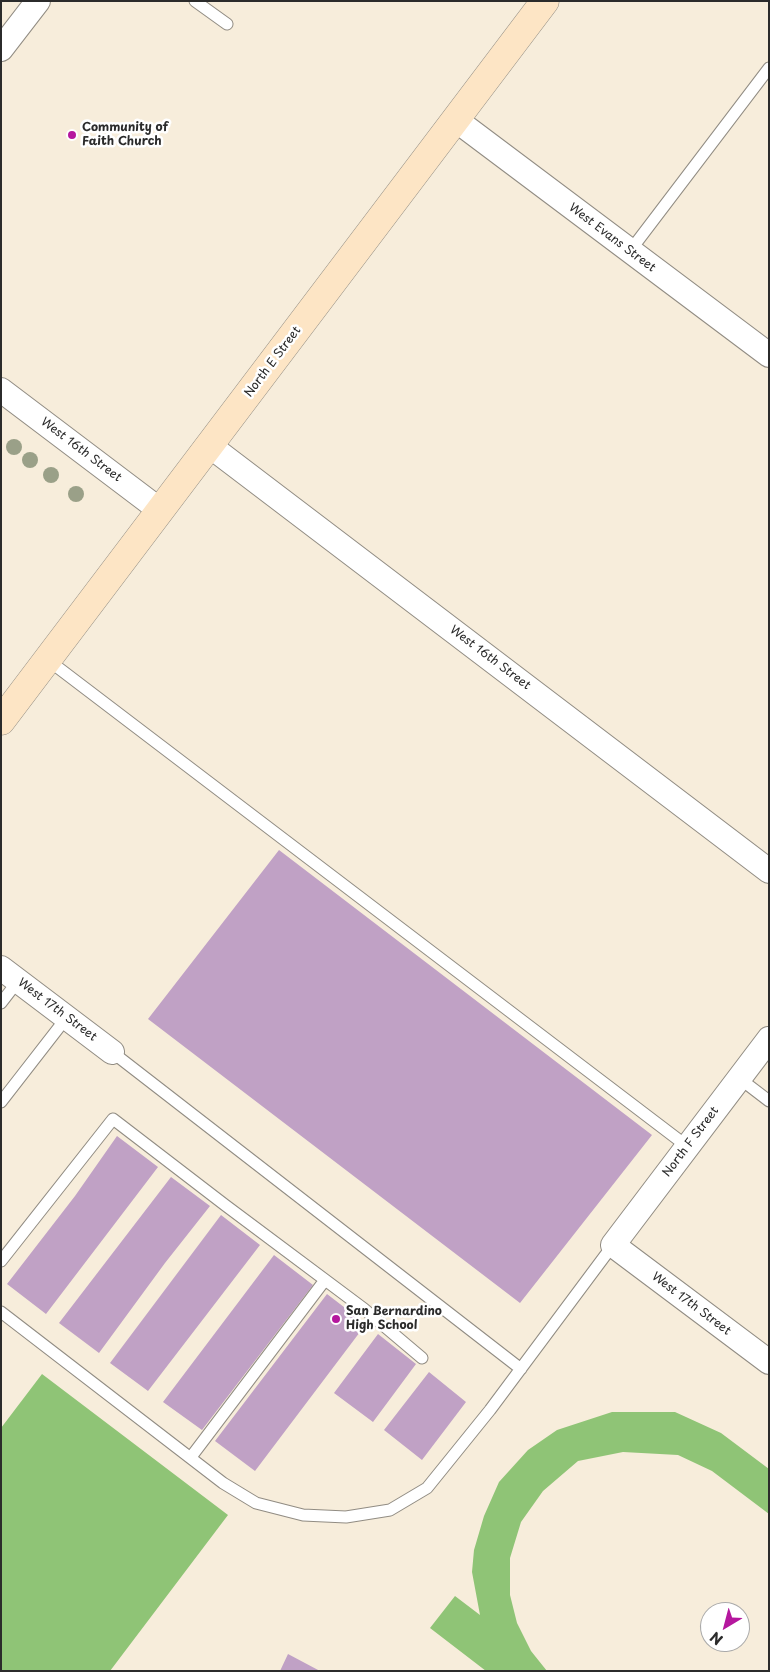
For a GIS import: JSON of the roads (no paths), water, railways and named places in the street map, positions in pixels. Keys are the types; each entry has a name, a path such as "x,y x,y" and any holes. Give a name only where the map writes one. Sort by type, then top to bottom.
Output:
{"main road":[{"name":"North E Street","path":"5,708 48,660 545,1"}],"street":[{"path":"1,49 38,1"},
{"name":"West Evans Street","path":"456,120 769,355"},
{"name":"West 16th Street","path":"1,390 161,511"},
{"name":"West 16th Street","path":"210,446 769,871"},
{"name":"West 17th Street","path":"10,974 112,1052"},
{"name":"North F Street","path":"613,1245 769,1039"},
{"name":"West 17th Street","path":"613,1245 769,1362"}],"lane":[{"path":"194,1 227,24"},
{"path":"630,251 769,68"},
{"path":"48,660 688,1147"},
{"path":"1,1003 10,974"},
{"path":"1,1102 67,1017"},
{"path":"112,1052 521,1369"},
{"path":"739,1078 769,1101"},
{"path":"1,1261 113,1118 364,1309 422,1358"},
{"path":"1,1312 223,1483 256,1502 293,1513 346,1517 390,1510 427,1488 490,1410 613,1245"},
{"path":"191,1457 325,1280"}],"place":[{"name":"Community of Faith Church","path":"72,135"},
{"name":"San Bernardino High School","path":"336,1319"}]}
